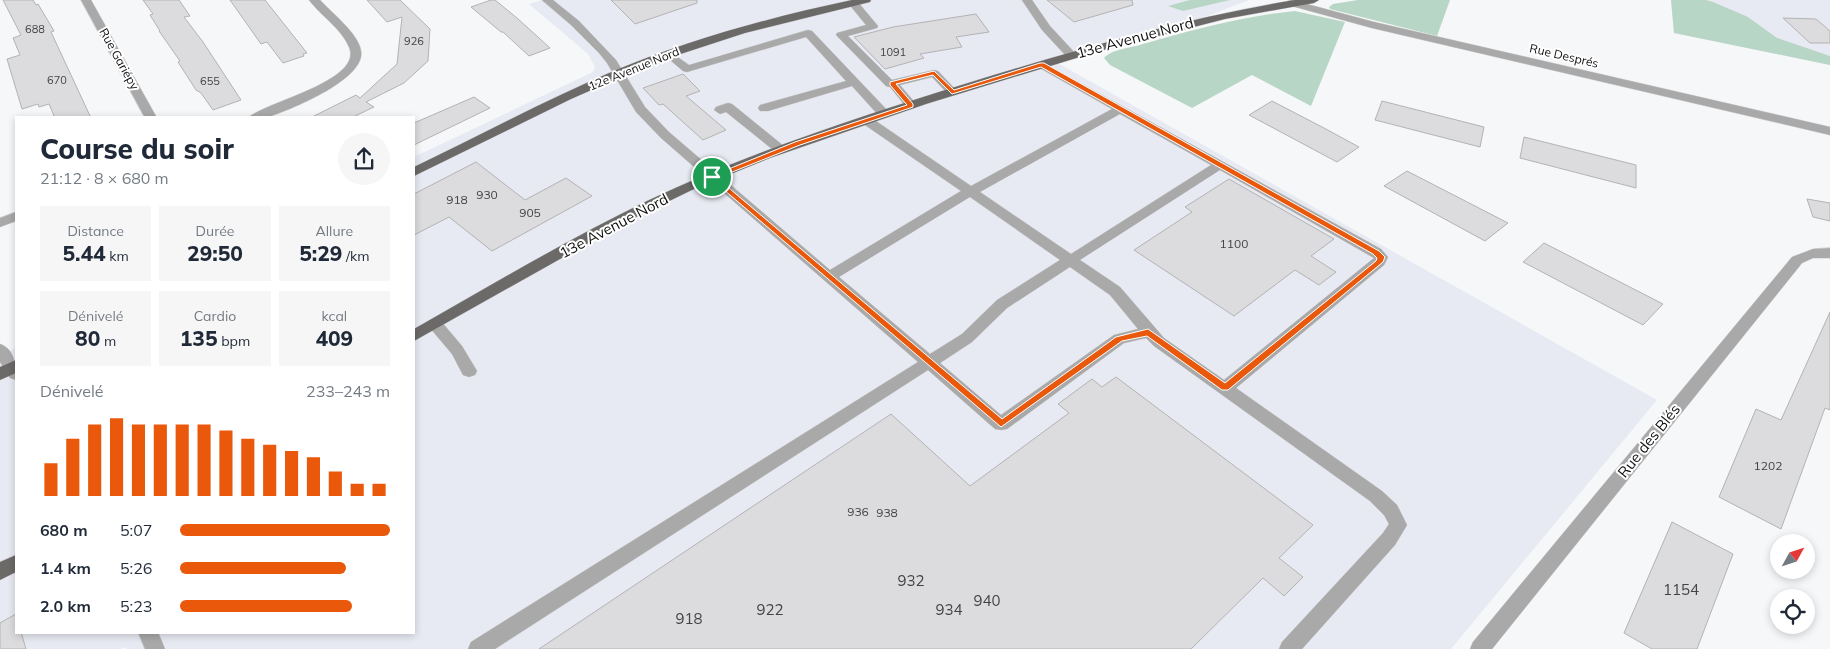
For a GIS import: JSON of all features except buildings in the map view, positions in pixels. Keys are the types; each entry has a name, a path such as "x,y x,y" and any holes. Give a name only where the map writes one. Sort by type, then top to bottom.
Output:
{"main road":[{"name":"12e Avenue Nord","path":"415,172 619,73 669,54 758,26 866,0"},
{"path":"1187,24 1249,0"},
{"name":"13e Avenue Nord","path":"415,335 592,236 652,205 712,177 781,150 911,105 1071,56 1187,24 1314,0"},
{"path":"0,572 15,564"}],"street":[{"name":"Rue Gariépy","path":"86,0 151,116"},
{"path":"259,116 319,90 348,71 355,61 356,51 347,37 314,0"},
{"path":"548,0 592,39 612,62 631,95 650,120 712,177 1001,424 1119,339 1148,332"},
{"path":"1027,0 1046,28 1071,56"},
{"path":"853,3 873,26 841,35 911,105"},
{"name":"Rue Després","path":"1292,3 1381,27 1830,131"},
{"path":"669,54 687,69 808,33 884,114"},
{"path":"1042,65 1376,252 1381,257 1379,262 1225,388"},
{"path":"892,84 934,73 952,92"},
{"path":"764,108 854,82"},
{"path":"720,110 728,107 781,150"},
{"path":"829,277 939,209 1120,109"},
{"path":"866,120 1116,291 1148,332 1159,342 1376,496 1391,510 1398,526 1389,539 1289,649"},
{"path":"478,649 967,338 1002,304 1220,165"},
{"path":"0,223 15,216"},
{"name":"Rue des Blés","path":"1480,649 1797,260 1805,255 1816,252 1830,253"},
{"path":"435,324 457,350 468,371"},
{"path":"0,350 11,370"},
{"path":"149,634 154,649"}],"shaded area":[{"path":"542,0 1249,0 1187,24 1054,61 1657,400 1451,649 126,649 125,647 122,649 0,649 0,356 15,348 15,634 415,634 415,157 593,72 595,67 588,54 529,4"},
{"path":"1671,0 1830,0 1830,65 1674,33"}],"green space":[{"path":"1190,0 1230,0 1183,11 1168,6"},
{"path":"1358,0 1450,0 1437,36 1330,9 1329,7 1333,4"},
{"path":"1671,0 1706,0 1713,2 1748,17 1777,38 1830,56 1830,65 1674,33"},
{"path":"1295,11 1345,22 1311,106 1252,75 1192,108 1110,65 1104,58 1117,51 1199,29 1256,16"}],"route":[{"path":"1042,65 1376,252 1381,257 1379,262 1225,388 1159,342 1148,332 1119,339 1001,424 712,177 798,144 911,105 892,84 934,73 952,92 1042,65"}]}
